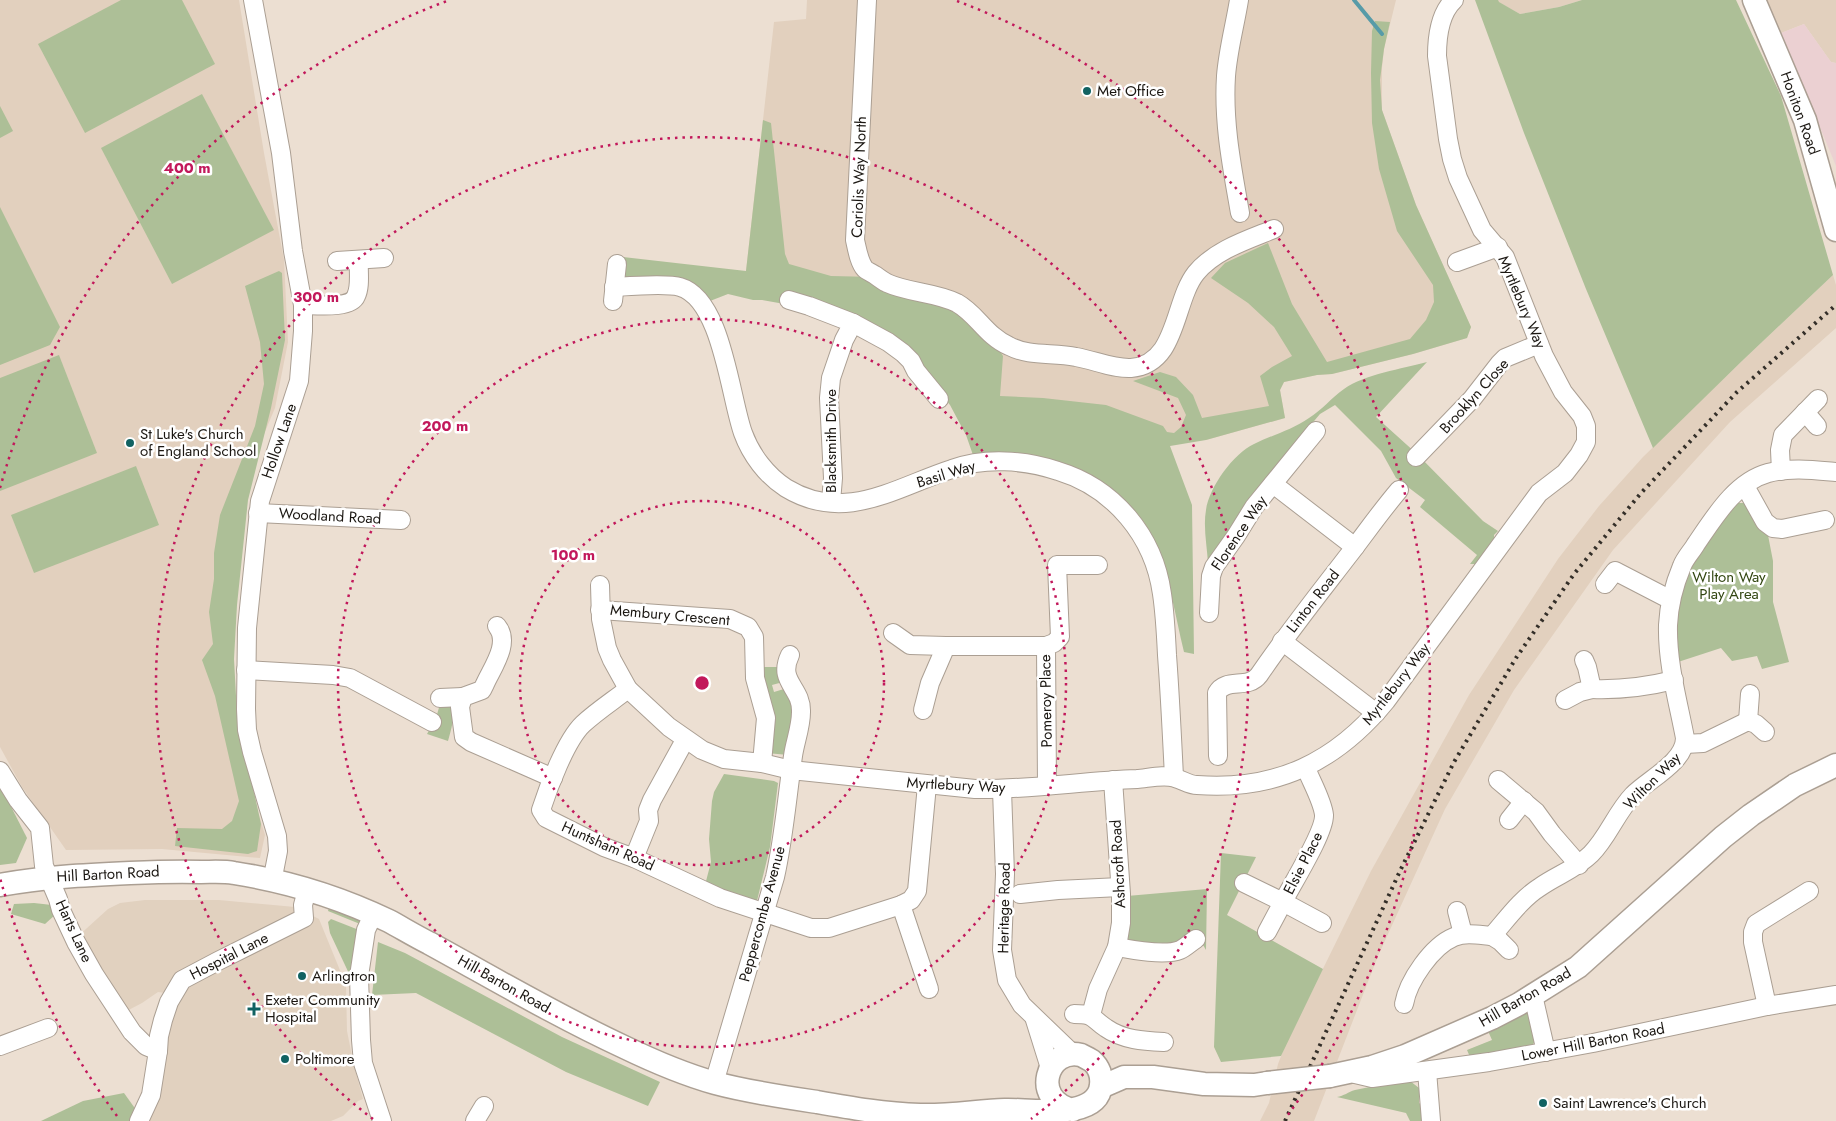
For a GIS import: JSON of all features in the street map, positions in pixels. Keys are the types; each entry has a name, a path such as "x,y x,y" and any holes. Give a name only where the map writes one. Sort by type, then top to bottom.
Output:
{"main road":[{"name":"Honiton Road","path":"1754,0 1805,120 1836,230"},
{"name":"Hill Barton Road","path":"1101,1087 1124,1077 1152,1077 1204,1084 1254,1085 1339,1074 1405,1056 1437,1043 1492,1018 1578,967 1751,815 1795,785 1836,765"},
{"name":"Hill Barton Road","path":"0,885 48,877 163,871 231,873 307,890 387,920 586,1030 665,1066 714,1083 758,1093 873,1111 921,1115 967,1117 1007,1110 1061,1112 1073,1110"},
{"path":"1060,1058 1083,1058 1100,1072 1100,1093 1091,1104 1079,1110 1064,1108 1050,1096 1049,1078 1060,1058"},
{"name":"Hill Barton Road","path":"1083,1058 1114,1064 1152,1077"},
{"name":"Hill Barton Road","path":"1007,1110 1042,1093 1049,1078"}],"street":[{"name":"Hollow Lane","path":"253,0 281,153 293,251 303,305 299,382 275,460 263,489 258,513 248,628 246,670 247,730 277,836 278,851 272,882"},
{"name":"Coriolis Way North","path":"867,0 855,240 865,269 888,284 939,296 957,303 970,313 998,341 1011,348 1039,354 1075,356 1113,366 1131,368 1151,362 1162,350 1170,338 1186,289 1196,273 1204,265 1230,247 1274,229"},
{"path":"1239,0 1226,77 1227,129 1231,166 1240,213"},
{"name":"Myrtlebury Way","path":"791,770 927,785 1002,790 1113,780 1174,777 1195,785 1223,786 1255,783 1281,777 1306,768 1341,746 1376,713 1539,493 1565,473 1580,455 1586,442 1586,426 1582,416 1562,392 1539,344 1505,257 1478,222 1458,178 1452,159 1437,56 1437,42 1443,16 1454,0"},
{"name":"Myrtlebury Way","path":"1457,262 1498,247"},
{"path":"337,260 384,258"},
{"path":"303,305 343,305 352,302 356,297 358,287 358,260"},
{"name":"Basil Way","path":"617,264 614,294 678,286 689,290 696,297 712,318 727,368 741,426 748,444 772,477 800,496 843,504 863,502 967,464 1019,463 1064,472 1089,484 1127,514 1141,533 1153,559 1160,584 1170,696 1174,777"},
{"path":"789,300 853,323 888,342 911,361 916,371 939,399"},
{"name":"Blacksmith Drive","path":"831,502 833,449 829,398 832,378 844,340 853,323"},
{"name":"Brooklyn Close","path":"1416,457 1472,399 1500,363 1506,358 1539,344"},
{"path":"1781,472 1780,450 1783,435 1818,399"},
{"path":"1804,412 1817,426"},
{"name":"Florence Way","path":"1209,613 1211,576 1214,566 1254,507 1316,431"},
{"name":"Wilton Way","path":"1492,936 1526,898 1540,886 1579,865 1592,854 1633,795 1681,754 1685,744 1670,651 1668,625 1671,600 1683,564 1712,520 1734,495 1755,478 1768,473 1806,470 1836,472"},
{"name":"Florence Way","path":"1273,484 1355,547"},
{"path":"1744,486 1765,522 1773,528 1782,529 1825,520"},
{"name":"Linton Road","path":"1376,713 1282,642 1399,490"},
{"name":"Woodland Road","path":"258,513 401,520"},
{"name":"Pomeroy Place","path":"1047,785 1046,646 1054,643 1060,637 1057,565 1098,565"},
{"path":"1605,584 1615,571 1651,581 1671,600"},
{"path":"600,586 600,610 607,648 628,689 669,727 702,750 724,759 762,763 791,770"},
{"name":"Membury Crescent","path":"600,610 730,619 748,626 754,637 755,678 766,718 762,763"},
{"path":"440,698 463,697 482,690 502,648 502,635 497,626"},
{"path":"893,633 910,645 1046,646"},
{"path":"1218,756 1217,693 1224,685 1249,683 1258,677 1282,642"},
{"path":"923,710 930,682 946,646"},
{"name":"Peppercombe Avenue","path":"714,1083 765,913 780,852 801,714 801,703 782,685 786,664 790,655"},
{"path":"1584,660 1592,689"},
{"path":"246,670 333,675 350,678 432,722"},
{"path":"1566,700 1580,692 1592,689 1614,690 1674,680"},
{"name":"Huntsham Road","path":"628,689 582,725 575,734 553,778 541,810 546,818 604,847 634,858 720,898 811,928 823,929 837,926 901,905"},
{"path":"1748,721 1750,694"},
{"path":"463,697 460,708 464,737 471,742 553,778"},
{"path":"1685,744 1703,742 1748,721 1756,724 1765,732"},
{"path":"634,858 649,821 648,810 652,800 686,740"},
{"name":"Elsie Place","path":"1267,932 1314,845 1324,822 1322,806 1306,768"},
{"name":"Harts Lane","path":"0,771 18,800 40,828 43,860 48,877 61,910 94,974 132,1032 146,1046 158,1052"},
{"name":"Ashcroft Road","path":"1113,780 1121,923 1117,947 1098,990 1083,1014 1106,1029 1124,1037 1146,1042 1164,1042"},
{"path":"1498,780 1536,812 1579,865"},
{"path":"927,785 917,893 911,900 901,905 929,989"},
{"name":"Heritage Road","path":"1002,790 1005,857 1004,966 1012,990 1022,1005 1083,1058"},
{"path":"1509,820 1524,801"},
{"name":"Elsie Place","path":"1244,883 1322,923"},
{"path":"1020,894 1120,887"},
{"name":"Hospital Lane","path":"139,1121 151,1095 159,1036 169,1002 182,980 218,960 304,918 303,905 307,890"},
{"path":"1767,1006 1753,942 1753,932 1756,924 1809,891"},
{"path":"1457,911 1463,934"},
{"path":"373,915 366,930 359,976 361,1040 363,1062 382,1121"},
{"path":"1404,1004 1413,978 1425,961 1446,941 1463,934 1492,936 1510,950"},
{"path":"1117,947 1148,952 1168,952 1180,950 1196,939"},
{"path":"1530,996 1537,1012 1546,1052"},
{"name":"Lower Hill Barton Road","path":"1339,1074 1372,1078 1427,1071 1546,1052 1767,1006 1836,996"},
{"name":"Heritage Road","path":"1034,1017 1049,1078"},
{"path":"0,1046 48,1028"},
{"path":"1427,1071 1431,1121"}],"shaded area":[{"name":"St Luke's Church of England School","path":"0,0 239,0 284,260 288,342 275,408 246,477 219,628 233,730 265,835 260,858 162,849 66,850 22,787 0,747"},
{"name":"Met Office","path":"807,0 1396,0 1384,49 1382,110 1416,205 1471,327 1467,338 1413,354 1332,374 1284,382 1280,390 1285,418 1206,440 973,410 974,359 746,271 774,22 806,19"},
{"path":"1498,0 1582,0 1559,7 1520,14 1498,2"},
{"path":"1764,0 1836,0 1836,63 1831,62 1804,24 1781,33"},
{"path":"1804,24 1831,62 1836,63 1836,166 1781,33"},
{"path":"1833,275 1836,285 1836,328 1730,422 1613,550 1514,690 1445,809 1378,956 1314,1121 1260,1121 1269,1103 1278,1064 1285,1046 1371,871 1469,695 1558,559 1599,506 1643,457"},
{"name":"Exeter Community Hospital","path":"145,900 219,900 295,907 319,919 346,985 347,1031 363,1099 358,1101 343,1116 331,1121 133,1121 139,1114 165,993 158,992 119,1015 76,938 108,909 120,903"}],"green space":[{"path":"121,0 182,0 215,64 85,133 38,44"},
{"path":"1475,0 1498,0 1520,14 1559,7 1582,0 1736,0 1781,96 1833,275 1653,448 1586,289 1524,133"},
{"path":"1375,21 1390,22 1380,80 1382,110 1416,205 1471,327 1467,338 1413,354 1332,374 1284,382 1280,390 1285,418 1206,440 1170,446 1192,505 1194,654 1184,652 1159,551 1145,524 1135,511 1122,498 1093,477 1061,462 1028,455 973,455 966,435 950,405 892,337 868,321 857,317 753,300 728,294 710,301 697,287 682,281 622,277 623,257 746,271 763,120 771,123 785,254 789,264 831,276 875,277 945,302 998,348 1003,356 1000,396 1043,398 1106,405 1163,426 1167,432 1174,433 1181,427 1186,415 1178,398 1133,381 1160,372 1176,377 1193,395 1202,418 1269,406 1260,376 1292,356 1274,327 1248,303 1211,278 1225,263 1268,243 1292,304 1327,362 1410,339 1426,320 1434,302 1433,285 1397,231 1379,169 1372,123 1372,31"},
{"path":"202,94 274,230 172,284 101,148"},
{"path":"0,106 13,131 0,138"},
{"path":"0,207 60,327 50,345 0,365"},
{"path":"279,271 282,273 285,340 271,408 248,500 237,605 234,659 237,714 261,824 257,851 248,854 175,846 177,828 222,829 232,821 239,801 215,696 202,660 213,644 209,612 214,579 214,553 220,515 255,426 264,384 260,342 245,286"},
{"path":"59,355 97,453 0,491 0,378"},
{"path":"1427,362 1376,417 1417,454 1483,521 1498,531 1494,535 1494,541 1477,564 1470,564 1477,555 1420,507 1425,500 1396,478 1381,451 1335,405 1320,414 1260,485 1208,563 1205,523 1208,501 1217,481 1238,455 1246,448 1302,422 1339,393 1362,379"},
{"path":"136,466 159,525 34,573 11,515"},
{"name":"Wilton Way Play Area","path":"1737,503 1749,503 1754,520 1767,530 1773,561 1773,602 1789,662 1762,669 1757,656 1732,661 1721,648 1678,662 1675,632 1677,602 1693,561 1713,527"},
{"path":"760,667 781,667 783,682 772,685 774,692 788,689 794,697 789,755 766,753"},
{"path":"440,704 450,706 453,714 448,741 427,734 436,718"},
{"path":"724,774 778,783 770,847 756,905 705,885 711,862 709,839 712,801 714,792"},
{"path":"0,785 27,838 16,863 0,865"},
{"path":"1221,853 1256,857 1227,915 1323,969 1281,1056 1221,1062 1214,1047"},
{"path":"1207,889 1206,950 1195,931 1181,944 1147,947 1125,943 1127,896"},
{"path":"34,903 52,905 56,914 45,924 11,914 14,904"},
{"path":"330,905 359,920 360,924 328,911"},
{"path":"331,919 359,930 352,980 330,933 328,922"},
{"path":"378,942 405,953 562,1037 660,1082 648,1106 566,1072 416,993 372,995"},
{"path":"1529,1011 1536,1041 1528,1049 1470,1057 1467,1050 1492,1040 1488,1031 1520,1013"},
{"path":"1410,1081 1419,1088 1419,1103 1422,1105 1424,1121 1410,1121 1406,1113 1337,1097 1355,1090"},
{"path":"124,1093 139,1114 133,1121 41,1121 83,1101"}],"waterway":[{"path":"1354,0 1382,34"}],"railway":[{"path":"1285,1121 1400,871 1454,762 1516,658 1574,574 1641,493 1737,392 1836,305"}],"place":[{"name":"Met Office","path":"1087,91"},
{"name":"St Luke's Church of England School","path":"130,443"},
{"name":"Arlingtron","path":"302,976"},
{"name":"Exeter Community Hospital","path":"254,1009"},
{"name":"Poltimore","path":"285,1059"},
{"name":"Saint Lawrence's Church","path":"1543,1103"}]}
